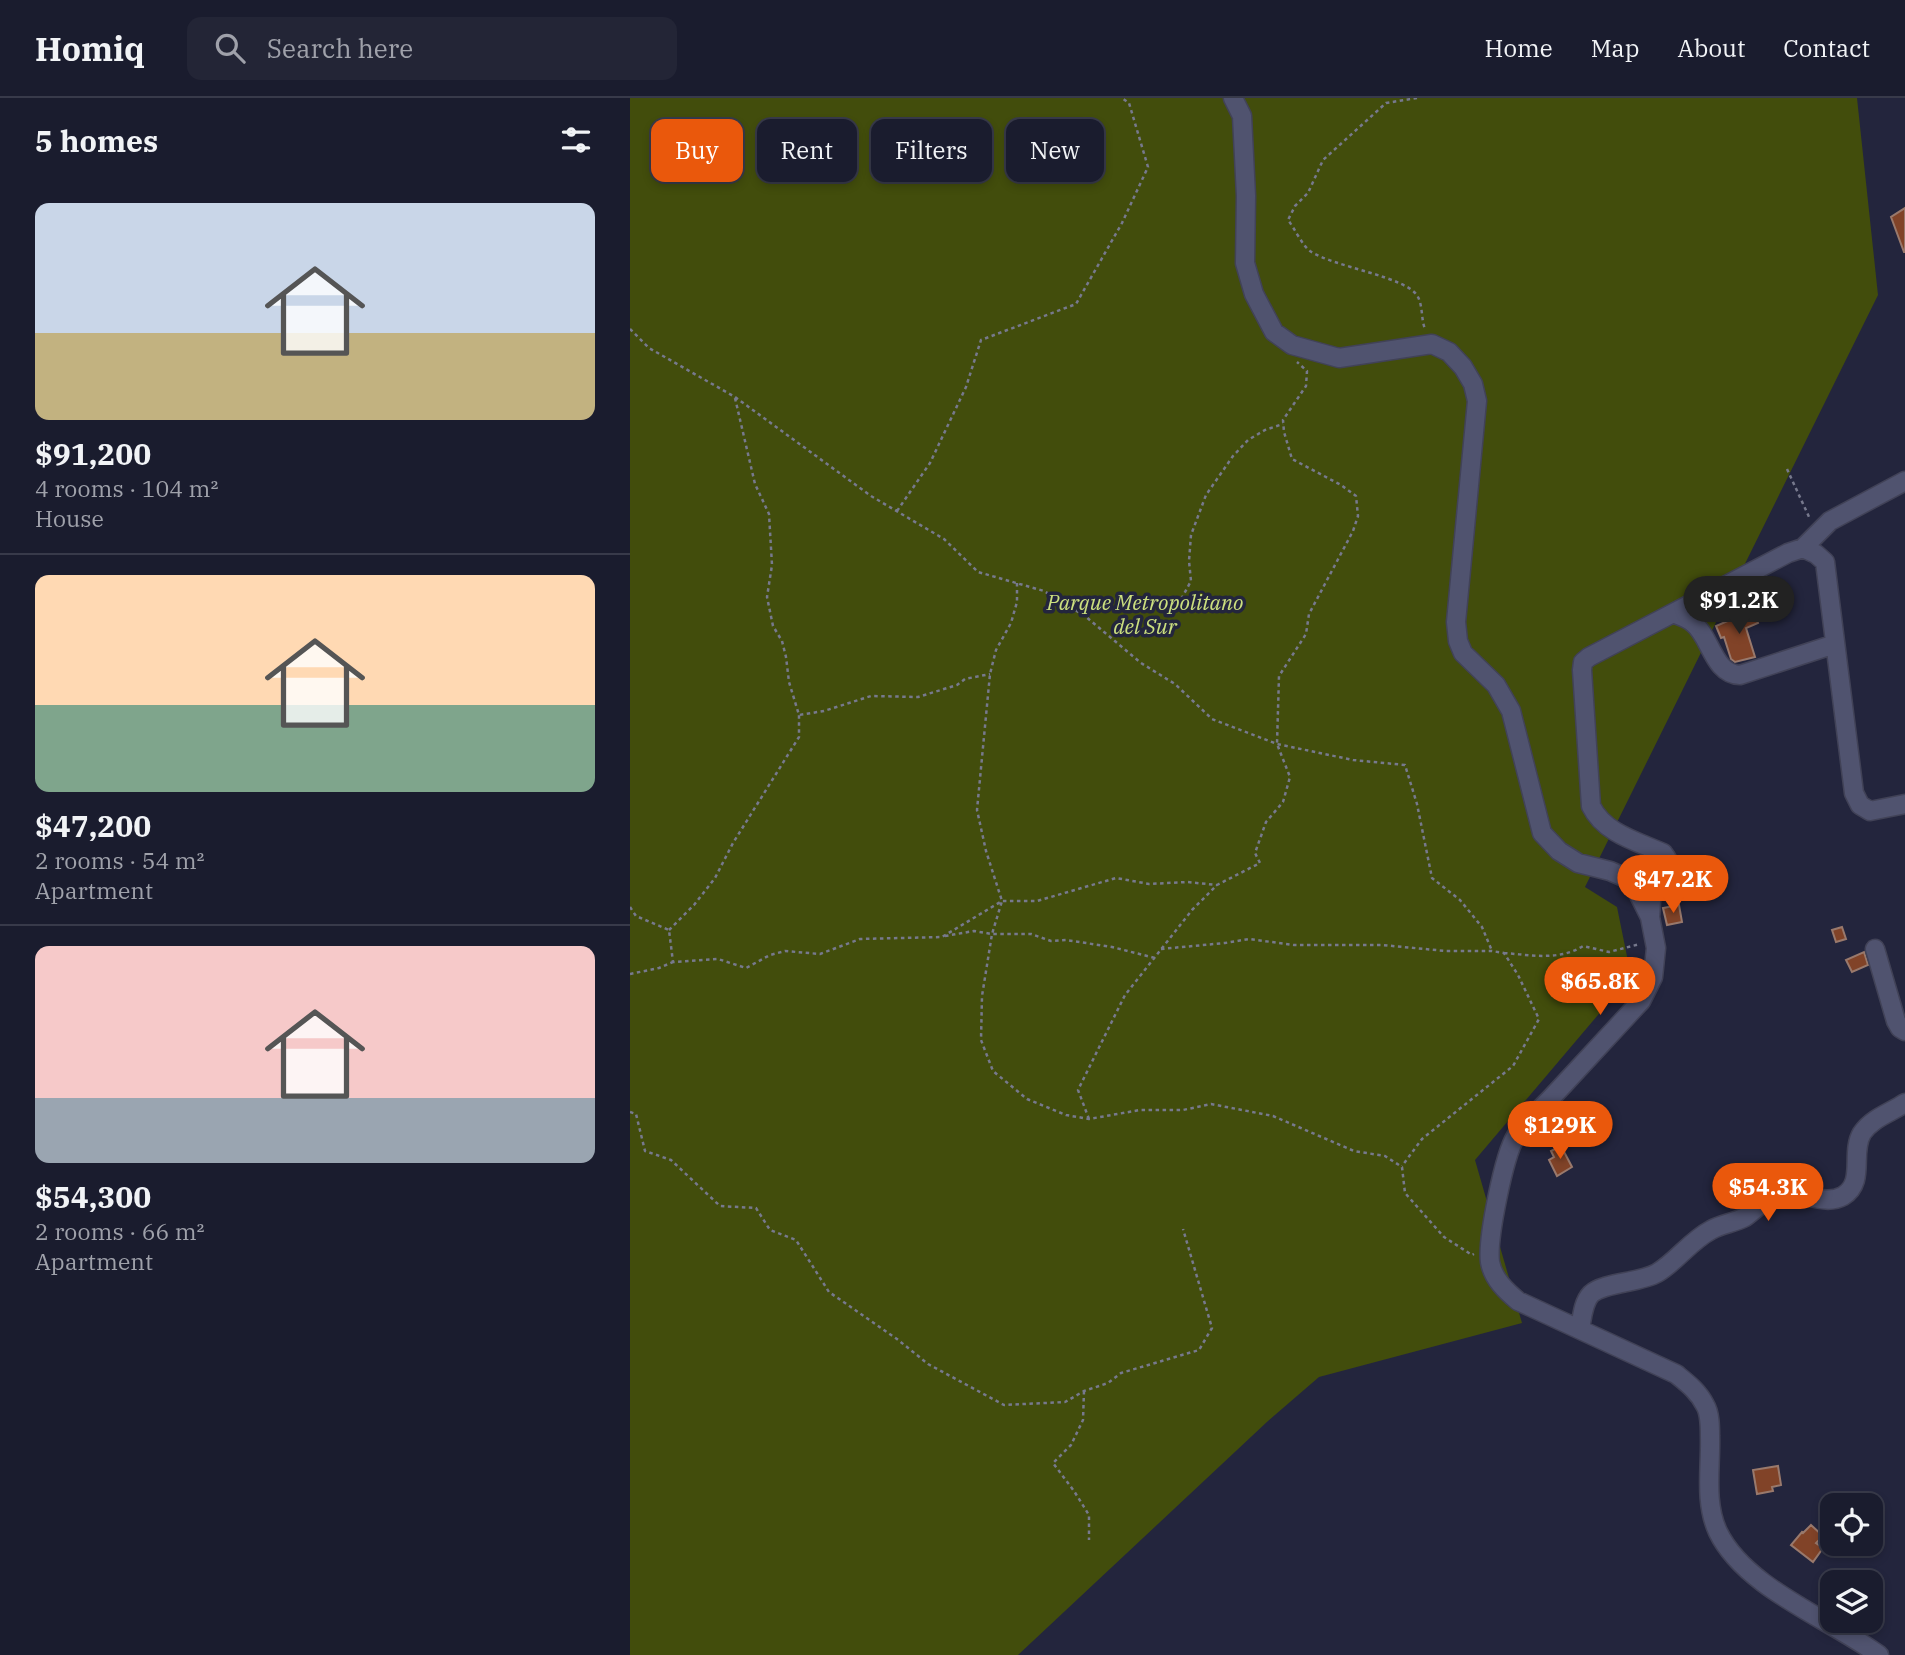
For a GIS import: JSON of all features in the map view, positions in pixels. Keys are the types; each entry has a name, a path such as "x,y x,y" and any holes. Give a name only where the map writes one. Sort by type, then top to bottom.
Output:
{"street":[{"path":"1233,98 1242,116 1246,197 1245,263 1254,294 1274,332 1292,345 1339,358 1432,344 1449,352 1463,367 1473,384 1477,401 1456,622 1458,641 1463,653 1496,685 1511,711 1542,833 1559,851 1578,863 1624,877 1636,887 1650,917"},
{"path":"1879,1655 1750,1573 1732,1555 1718,1532 1712,1512 1709,1496 1711,1461 1707,1407 1694,1388 1676,1374 1518,1301 1499,1282 1490,1262 1497,1202 1516,1136 1641,1001 1653,977 1656,948 1650,917 1652,894 1671,869 1662,853 1608,828 1597,818 1591,806 1581,670 1583,662 1809,542 1830,521 1905,481"},
{"path":"1809,542 1825,562 1854,793 1860,805 1870,811 1905,804"},
{"path":"1673,613 1693,622 1724,670 1732,675 1740,675 1835,644"},
{"path":"1875,949 1896,1021 1905,1031"},
{"path":"1580,1329 1582,1314 1594,1292 1657,1273 1712,1229 1736,1222 1775,1195 1793,1193 1826,1200 1843,1196 1856,1180 1856,1153 1860,1136 1871,1123 1905,1103"}],"path":[{"path":"897,511 930,463 965,387 981,340 1076,304 1122,223 1148,167 1129,103 1122,98"},
{"path":"1417,98 1385,103 1323,160 1308,192 1295,206 1288,220 1309,251 1349,268 1394,280 1418,296 1423,324 1432,344"},
{"path":"630,330 649,348 735,397 871,496 944,539 978,572 1044,591 1085,616 1141,663 1175,684 1212,719 1277,744 1353,760 1405,765 1417,804 1432,878 1460,900 1482,927 1492,951"},
{"path":"1089,1119 1078,1090 1125,995 1192,910 1217,885 1260,863 1255,853 1266,821 1283,802 1290,777 1277,744 1279,676 1306,634 1309,614 1359,516 1356,496 1292,459 1283,420 1306,386 1307,371 1297,363 1292,345"},
{"path":"669,930 694,905 715,878 733,843 799,737 799,715 789,682 784,649 773,626 767,597 772,565 769,514 755,484 735,397"},
{"path":"1178,605 1191,581 1191,535 1206,495 1233,456 1248,440 1283,424"},
{"path":"1787,468 1808,512 1809,542"},
{"path":"1017,583 1017,602 1011,623 996,650 990,674 977,810 986,851 1002,901 992,934 982,996 981,1040 993,1071 1027,1100 1066,1115 1089,1119 1140,1110 1183,1110 1210,1104 1273,1116 1354,1152 1385,1156 1402,1167"},
{"path":"799,715 824,711 870,696 918,697 957,685 965,679 990,674"},
{"path":"942,937 1002,901 1037,901 1116,878 1149,884 1186,882 1217,885"},
{"path":"630,907 636,916"},
{"path":"630,915 669,930"},
{"path":"669,930 673,962"},
{"path":"630,974 673,962 718,959 746,968 785,951 820,954 860,940 942,937 974,931 1031,934 1051,941 1066,940 1112,947 1154,958"},
{"path":"1161,950 1249,939 1294,945 1382,945 1556,956 1583,946 1609,952 1654,940"},
{"path":"1491,1249 1472,1255 1444,1237 1405,1193 1402,1167 1422,1139 1513,1066 1539,1018 1504,953"},
{"path":"630,1112 636,1114 645,1151 671,1160 720,1206 756,1208 770,1230 796,1240 829,1292 928,1364 1004,1405 1065,1402 1084,1391 1108,1383 1121,1373 1199,1350 1212,1328 1183,1229"},
{"path":"1084,1391 1083,1420 1071,1445 1053,1463 1089,1515 1089,1539"}],"green space":[{"name":"Parque Metropolitano del Sur","path":"630,98 1857,98 1878,295 1585,887 1617,907 1631,976 1475,1160 1522,1323 1319,1377 1268,1421 1018,1655 630,1655"}],"building":[{"path":"1905,208 1905,252 1904,252 1891,217"},
{"path":"1753,610 1758,623 1746,628 1755,657 1735,662 1731,659 1724,637 1721,638 1716,626"},
{"path":"1679,905 1682,922 1667,925 1663,908"},
{"path":"1842,927 1846,939 1836,942 1832,930"},
{"path":"1864,952 1868,965 1852,972 1846,960"},
{"path":"1561,1146 1572,1167 1557,1176 1549,1160 1554,1157 1551,1151"},
{"path":"1778,1466 1781,1485 1772,1487 1773,1491 1757,1494 1753,1470"},
{"path":"1811,1525 1820,1533 1820,1539 1816,1543 1820,1546 1820,1552 1813,1562 1791,1545"}]}
